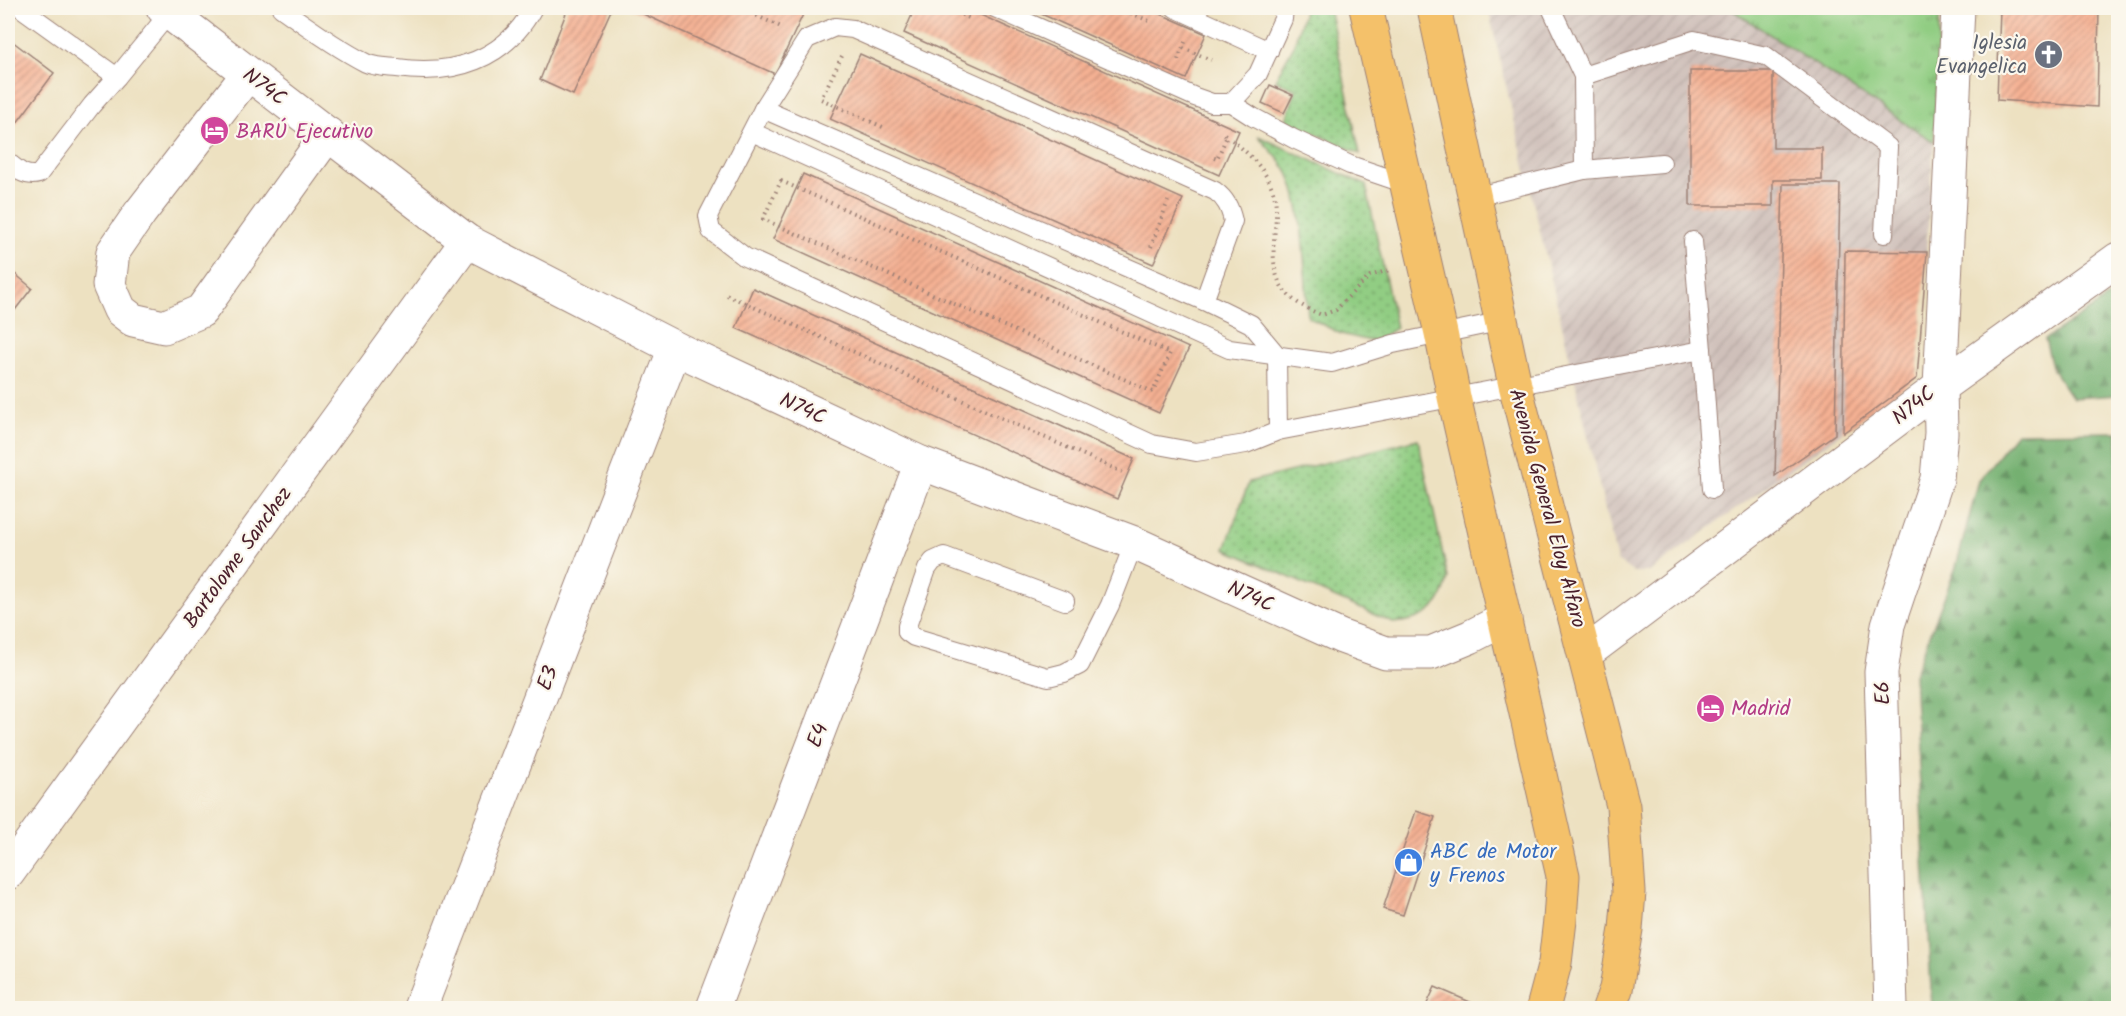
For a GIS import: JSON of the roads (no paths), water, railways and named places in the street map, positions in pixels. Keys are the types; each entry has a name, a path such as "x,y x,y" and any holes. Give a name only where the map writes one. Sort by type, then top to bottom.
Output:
{"main road":[{"path":"1366,8 1442,333 1454,397 1563,876 1555,963 1543,1008"},
{"name":"Avenida General Eloy Alfaro","path":"1434,8 1515,385 1586,654 1623,806 1629,892 1626,929 1616,989 1609,1008"}],"street":[{"name":"N74C","path":"1586,654 1940,387 1958,8"},
{"name":"N74C","path":"166,10 467,240 675,348 921,463 1134,543 1342,637 1386,653 1431,653 1505,619"},
{"path":"249,74 140,213 113,252 109,285 120,310 133,320 164,327 201,311 328,134"},
{"name":"Bartolome Sanchez","path":"8,873 467,240"},
{"path":"1940,387 2118,259"},
{"name":"E3","path":"420,1008 675,348"},
{"name":"E6","path":"1891,1008 1881,672 1888,625 1936,479 1941,433 1940,387"},
{"name":"E4","path":"713,1008 921,463"}],"lane":[{"path":"21,8 117,77"},
{"path":"281,8 368,64 416,71 463,66 499,48 528,17 533,8"},
{"path":"995,8 1195,97 1212,103 1231,103 1304,144 1350,165 1406,184"},
{"path":"1175,8 1269,51"},
{"path":"1231,103 1258,74 1283,19 1284,8"},
{"path":"1551,8 1583,76 1584,170"},
{"path":"8,162 24,174 32,176 39,174 92,105 117,77 166,10"},
{"path":"1204,301 1233,221 1224,197 853,29 835,27 807,39 763,109 708,216 711,231 746,258 1152,444 1196,452 1246,444 1278,431 1702,350"},
{"path":"1583,76 1694,40 1766,56 1888,147 1884,234"},
{"path":"763,109 1204,301 1251,324 1277,355 1278,431"},
{"path":"752,132 1229,349 1332,363 1393,344 1503,321"},
{"path":"1475,197 1584,170 1662,164"},
{"path":"1693,241 1712,489"},
{"path":"1065,601 945,556 933,561 927,569 907,626 907,632 914,637 1048,676 1064,673 1080,665 1110,605 1134,543"}],"place":[{"name":"Iglesia Evangelica","path":"2048,54"},
{"name":"BARÚ Ejecutivo","path":"215,131"},
{"name":"Madrid","path":"1710,708"},
{"name":"ABC de Motor y Frenos","path":"1409,863"}]}
